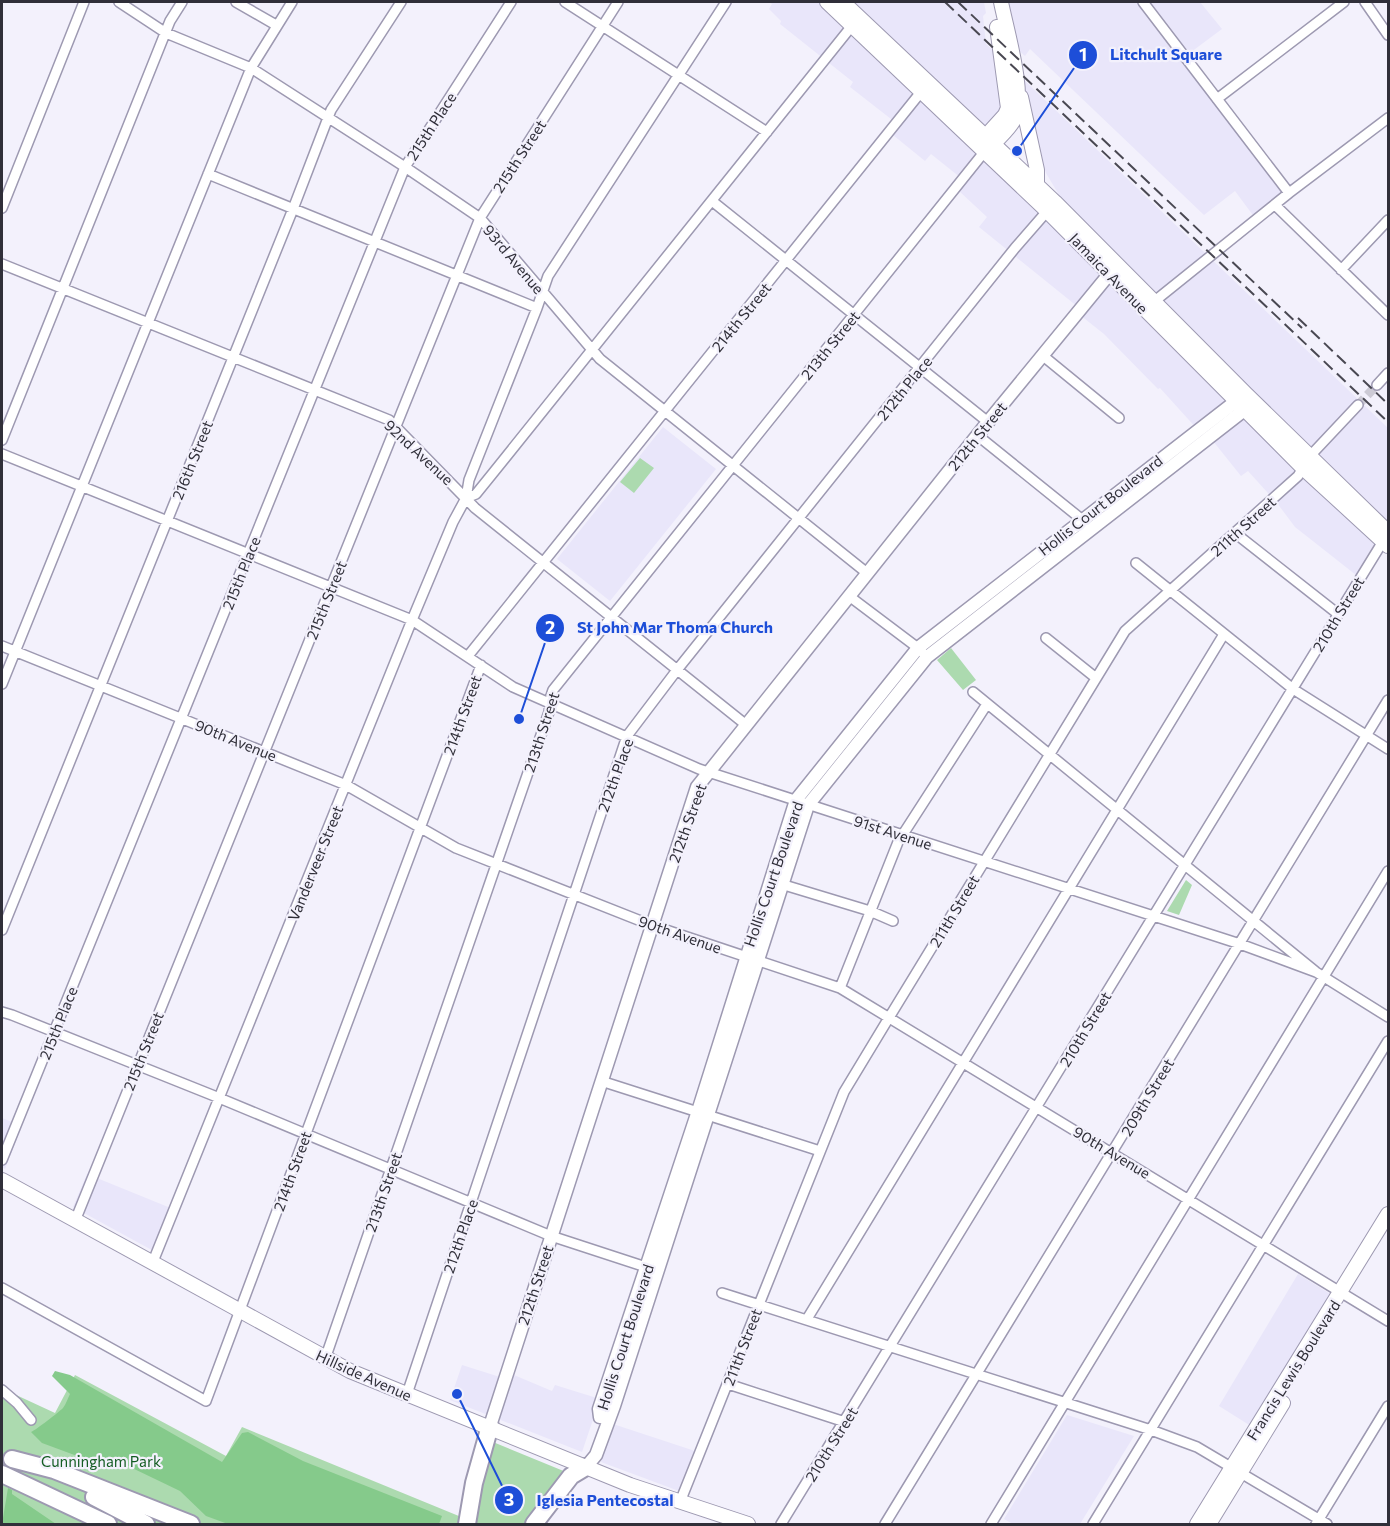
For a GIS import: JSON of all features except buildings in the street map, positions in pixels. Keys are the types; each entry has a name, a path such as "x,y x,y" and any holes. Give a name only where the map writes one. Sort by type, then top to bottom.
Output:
{"highway":[{"path":"459,1523 463,1503 474,1483 490,1426"},
{"path":"7,1456 146,1524"},
{"path":"7,1456 54,1470 191,1524"},
{"path":"534,1524 571,1476 586,1467"},
{"path":"547,1524 581,1480 586,1467"},
{"path":"7,1476 87,1524"},
{"path":"7,1476 108,1524"}],"main road":[{"name":"Jamaica Avenue","path":"827,2 855,21 925,87 1037,186 1051,207"},
{"name":"Jamaica Avenue","path":"843,2 855,21"},
{"path":"988,144 1008,110 995,2"},
{"path":"988,144 1015,118 1019,105 1018,87 1001,2"},
{"path":"1018,87 1024,104 1037,170 1037,186"},
{"name":"Jamaica Avenue","path":"988,144 997,163 1051,207 1245,402 1387,538"},
{"name":"212th Street","path":"490,1426 697,787 987,422 1113,269"},
{"name":"Hollis Court Boulevard","path":"922,653 979,617 1034,576 1122,489 1163,457 1245,402"},
{"name":"Hollis Court Boulevard","path":"586,1467 596,1455 609,1418 621,1364 802,803 922,653 969,607 1024,564 1131,500 1173,467 1245,402"},
{"path":"1163,457 1173,467"},
{"path":"1122,489 1131,500"},
{"path":"1024,564 1034,576"},
{"path":"969,607 979,617"},
{"name":"Hillside Avenue","path":"2,1180 325,1359 586,1467 747,1524"},
{"name":"Francis Lewis Boulevard","path":"1209,1524 1237,1470 1345,1294 1389,1214"},
{"name":"Francis Lewis Boulevard","path":"1345,1294 1389,1231"},
{"name":"Francis Lewis Boulevard","path":"1197,1524 1237,1470"}],"street":[{"path":"2,208 84,2"},
{"name":"93rd Avenue","path":"119,2 166,33 250,68 329,117 480,218 600,359 867,573"},
{"path":"2,440 170,21 182,2"},
{"path":"236,2 276,25"},
{"path":"2,684 250,68 291,2"},
{"name":"216th Street","path":"2,930 331,110 401,2"},
{"name":"215th Place","path":"2,1160 405,167 511,2"},
{"path":"565,2 767,132"},
{"name":"215th Street","path":"75,1221 480,218 618,2"},
{"name":"Vanderveer Street","path":"152,1264 412,621 453,522 466,498 469,480 548,276 726,2"},
{"path":"1143,2 1289,193"},
{"path":"1216,99 1344,2"},
{"path":"1365,2 1389,35"},
{"path":"466,498 476,494 855,21"},
{"name":"214th Street","path":"2,1288 206,1401 481,665 468,656 925,87"},
{"path":"1149,306 1289,193 1389,118"},
{"name":"213th Street","path":"325,1359 549,712 553,690 988,144"},
{"path":"208,174 537,308"},
{"path":"712,201 987,422"},
{"path":"1275,205 1389,315"},
{"name":"212th Place","path":"407,1394 627,736 1051,207"},
{"path":"1341,270 1389,220"},
{"name":"92nd Avenue","path":"2,264 389,420 475,508 745,724"},
{"path":"1042,355 1119,418"},
{"path":"1377,385 1389,373"},
{"name":"211th Street","path":"680,1502 844,1092 1125,631 1294,481 1306,462 1358,405"},
{"path":"977,435 1087,525"},
{"path":"2,454 412,621 468,656"},
{"path":"477,462 493,473"},
{"path":"1235,533 1338,614"},
{"name":"210th Street","path":"781,1524 1338,614 1387,538"},
{"path":"1136,563 1293,689 1389,749"},
{"path":"849,596 922,653"},
{"path":"807,1318 1224,634"},
{"path":"1046,638 1096,678"},
{"name":"90th Avenue","path":"2,646 346,785 456,848 651,925 840,988 890,1016 1389,1321"},
{"name":"91st Avenue","path":"481,665 513,687 708,771 1240,944 1320,974"},
{"path":"973,692 1320,974 1389,1017"},
{"name":"209th Street","path":"885,1524 1389,700"},
{"path":"840,988 902,835 987,704"},
{"path":"991,1524 1188,1199 1320,974 1389,871"},
{"path":"777,882 870,911 893,921"},
{"path":"2,1012 219,1098 551,1236 652,1269"},
{"path":"1093,1524 1389,1041"},
{"path":"601,1081 820,1151"},
{"path":"722,1293 807,1318 1197,1447 1321,1523 1389,1406"},
{"path":"728,1384 845,1422"},
{"path":"2,1390 17,1402 32,1420"}],"shaded area":[{"path":"769,2 819,2 1039,213 1229,403 1198,430 1160,388 1158,389 1104,334 1080,315 1083,311 979,227 987,217 959,191 966,182 931,154 925,161 893,135 900,126 850,87 853,82 780,24 781,21 769,9 772,4"},
{"path":"852,2 984,2 986,44 996,53 1002,112 985,133"},
{"path":"1008,2 1200,2 1222,29 1187,55 1289,191 1255,218 1235,191 1204,215 1030,49 1025,56 1015,47"},
{"path":"1023,79 1388,428 1388,524 1333,474 1071,212 1046,173 1038,149"},
{"path":"1243,418 1374,544 1356,575 1295,527 1248,471 1241,476 1213,441"},
{"path":"663,427 716,469 610,601 557,559"},
{"path":"2,1118 22,1126 5,1169 2,1167"},
{"path":"87,1174 178,1211 161,1255 73,1207"},
{"path":"1298,1274 1332,1295 1254,1428 1219,1406"},
{"path":"462,1365 500,1377 502,1370 552,1391 555,1385 600,1399 582,1452 450,1400"},
{"path":"1067,1415 1134,1436 1080,1524 1013,1524 1004,1519"},
{"path":"613,1424 695,1451 679,1491 601,1462"}],"green space":[{"path":"640,458 654,468 634,493 620,482"},
{"path":"951,648 976,680 963,690 937,660"},
{"path":"1186,880 1192,885 1179,915 1167,911"},
{"path":"55,1371 70,1375 222,1462 242,1433 248,1432 303,1461 442,1516 439,1524 228,1524 206,1516 180,1491 128,1466 88,1460 42,1443 31,1432 63,1408 70,1394 52,1376"},
{"name":"Cunningham Park","path":"75,1375 226,1456 242,1427 471,1521 493,1442 566,1472 541,1524 2,1524 2,1395 10,1402 14,1394 55,1413"},
{"path":"8,1488 12,1490 12,1494 56,1524 2,1524"}],"tunnel":[{"path":"1358,405 1377,385"}],"railway":[{"path":"945,2 1388,422"},
{"path":"958,2 1302,328"},
{"path":"1298,318 1388,404"}],"place":[{"name":"Litchult Square","path":"1017,151"},
{"name":"St John Mar Thoma Church","path":"519,719"},
{"name":"Iglesia Pentecostal","path":"457,1394"}]}
